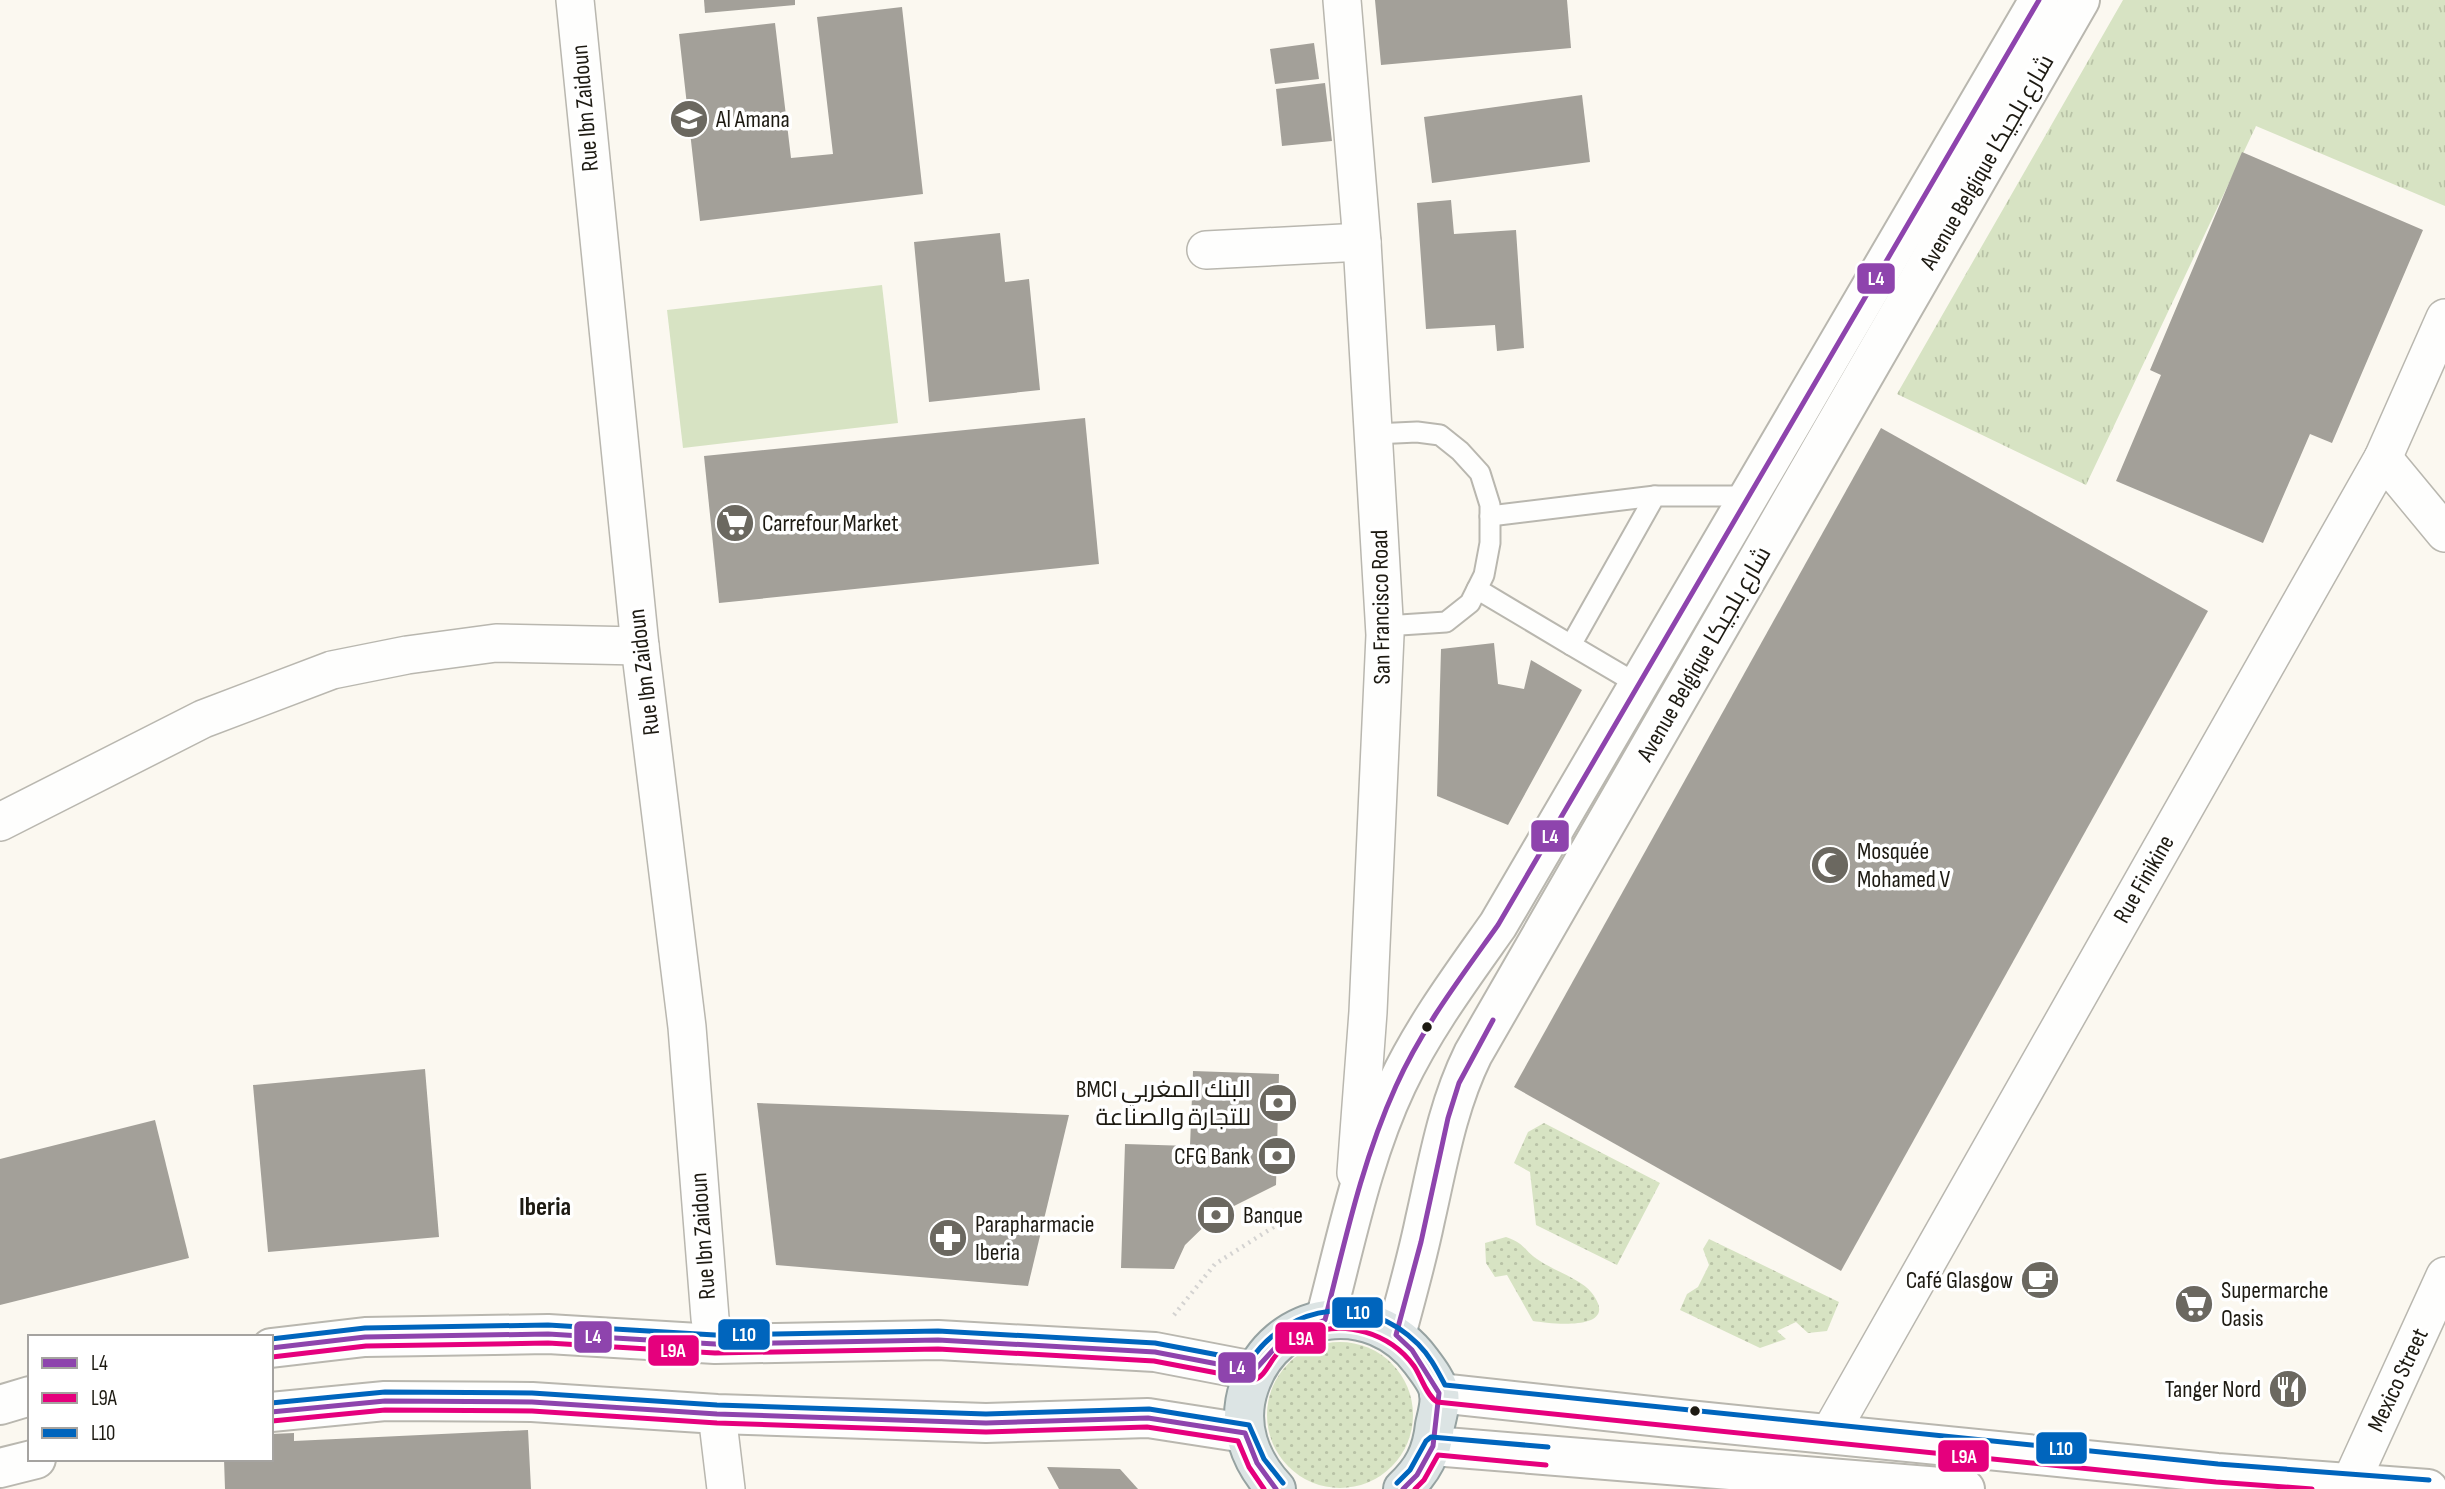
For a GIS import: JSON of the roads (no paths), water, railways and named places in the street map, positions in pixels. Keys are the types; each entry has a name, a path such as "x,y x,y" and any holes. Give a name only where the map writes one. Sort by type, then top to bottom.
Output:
{"main road":[{"name":"Avenue Belgique شارع بلجيكا","path":"1325,1320 1377,1130 1397,1083 1419,1042 1498,925 2039,0"},
{"name":"Avenue Belgique شارع بلجيكا","path":"1396,1335 1448,1118 1459,1083 1473,1054 2080,0"},
{"path":"1276,1489 1262,1474 1251,1455 1245,1433 1244,1401 1254,1371 1272,1347 1296,1329 1325,1320 1349,1318 1374,1324 1396,1335 1412,1350 1439,1393 1433,1446 1417,1475 1402,1489"},
{"path":"273,1348 365,1337 548,1334 715,1344 938,1340 1156,1352 1254,1371"},
{"path":"1439,1393 1670,1419 2350,1484 2428,1489"},
{"path":"0,1405 28,1397"},
{"path":"273,1412 385,1401 532,1402 717,1414 986,1423 1148,1418 1245,1433"},
{"path":"1433,1446 1965,1489"},
{"path":"0,1468 28,1461"}],"street":[{"name":"Rue Ibn Zaidoun","path":"575,0 640,646 687,1027 709,1304 715,1344"},
{"name":"San Francisco Road","path":"1342,0 1362,242 1385,626 1368,1012 1353,1214"},
{"path":"1206,250 1362,242"},
{"name":"Rue Finikine","path":"1830,1433 2383,458 2445,318"},
{"path":"2383,458 2445,533"},
{"path":"0,822 203,719 332,670 407,655 496,643 640,646"},
{"name":"Mexico Street","path":"2350,1484 2445,1276"},
{"path":"717,1414 726,1489"}],"lane":[{"path":"1374,433 1417,432 1440,435 1460,451 1480,473 1490,505 1490,544 1484,575 1470,604 1446,622 1385,626"},
{"path":"1490,516 1655,496 1751,496"},
{"path":"1571,645 1655,496"},
{"path":"1477,589 1639,685"}],"place":[{"name":"Al Amana","path":"689,119"},
{"name":"Carrefour Market","path":"735,523"},
{"name":"Mosquée Mohamed V","path":"1830,865"},
{"name":"BMCI البنك المغربي للتجارة والصناعة","path":"1278,1103"},
{"name":"CFG Bank","path":"1277,1156"},
{"name":"Banque","path":"1216,1215"},
{"name":"Parapharmacie Iberia","path":"948,1238"},
{"name":"Café Glasgow","path":"2040,1280"},
{"name":"Supermarche Oasis","path":"2194,1304"},
{"name":"Tanger Nord","path":"2288,1389"}],"district":[{"name":"Iberia","path":"545,1207"}]}
